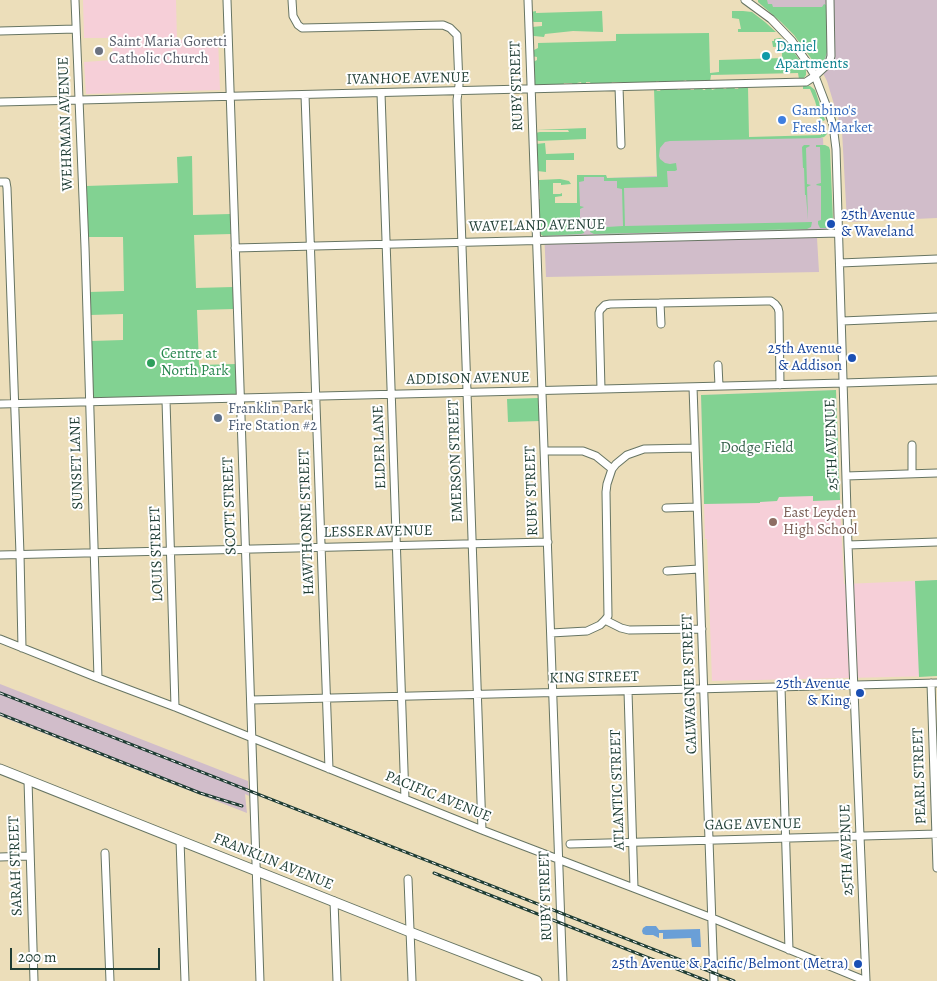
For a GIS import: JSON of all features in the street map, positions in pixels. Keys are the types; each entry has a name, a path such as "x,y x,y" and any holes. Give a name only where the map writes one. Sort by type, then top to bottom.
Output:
{"main road":[{"name":"FRANKLIN AVENUE","path":"0,769 537,981"}],"street":[{"name":"WEHRMAN AVENUE","path":"75,0 85,247"},
{"name":"SCOTT STREET","path":"227,0 260,981"},
{"name":"EMERSON STREET","path":"292,0 293,16 302,28 443,25 450,28 457,35 460,85 457,100 461,242 468,392 482,830"},
{"name":"RUBY STREET","path":"528,0 563,981"},
{"name":"25TH AVENUE","path":"745,0 771,19 800,51 815,76 828,110 833,125 836,149 848,545 866,981"},
{"path":"815,76 829,62 832,56 830,0"},
{"path":"0,31 76,29"},
{"name":"IVANHOE AVENUE","path":"0,102 798,83 806,82 815,76"},
{"path":"619,87 621,145"},
{"name":"ELDER LANE","path":"381,93 405,799"},
{"name":"HAWTHORNE STREET","path":"305,95 329,769"},
{"path":"0,182 6,182 7,188 22,648"},
{"name":"WAVELAND AVENUE","path":"235,248 839,233"},
{"name":"SUNSET LANE","path":"85,247 98,678"},
{"path":"840,262 937,259"},
{"path":"601,389 599,313 605,305 766,300 775,304 779,312 780,385"},
{"path":"660,303 661,324"},
{"path":"842,321 937,317"},
{"path":"718,365 719,386"},
{"name":"ADDISON AVENUE","path":"0,404 844,384 937,380"},
{"name":"CALWAGNER STREET","path":"693,387 714,981"},
{"name":"LOUIS STREET","path":"166,400 175,707"},
{"path":"912,445 912,474"},
{"path":"551,633 594,629 606,620 608,616 606,484 612,469 627,455 644,449 695,448"},
{"path":"545,451 583,451 596,456 612,469"},
{"path":"846,476 937,473"},
{"path":"666,508 697,507"},
{"name":"LESSER AVENUE","path":"0,555 548,542"},
{"path":"848,545 937,542"},
{"path":"667,571 699,569"},
{"path":"606,620 629,630 702,629"},
{"name":"PACIFIC AVENUE","path":"0,640 175,707 482,830 712,918 866,981"},
{"name":"KING STREET","path":"251,700 934,683"},
{"name":"PEARL STREET","path":"934,683 937,868"},
{"path":"781,687 789,950"},
{"name":"ATLANTIC STREET","path":"628,691 634,888"},
{"name":"SARAH STREET","path":"28,780 34,981"},
{"name":"GAGE AVENUE","path":"570,844 936,834"},
{"path":"180,840 185,981"},
{"path":"105,853 110,981"},
{"path":"0,857 29,856"},
{"path":"408,879 412,981"},
{"path":"334,901 337,981"}],"shaded area":[{"path":"83,0 176,0 177,40 218,38 220,90 86,94 84,62 113,60 112,38 84,38"},
{"path":"759,0 937,0 937,218 847,222 842,131 827,81 813,54 801,39"},
{"path":"823,138 827,227 826,237 817,238 819,272 546,277 543,203 577,203 577,175 606,175 607,178 657,176 656,139"},
{"name":"East Leyden High School","path":"836,390 844,584 937,580 937,676 712,681 707,539 705,539 701,395"},
{"path":"0,684 248,781 249,796 245,794 247,813 0,716"}],"green space":[{"path":"758,0 767,0 768,4 772,4 773,7 822,7 824,4 826,5 827,52 824,62 813,61 794,35"},
{"path":"536,11 536,13 602,11 603,32 573,31 545,34 544,37 534,36 532,35 532,27 542,26 542,22 532,21 531,12"},
{"path":"732,11 752,12 776,32 738,32 738,29 741,29 739,19 732,18"},
{"path":"709,33 710,73 719,72 719,60 782,58 782,50 789,50 793,51 803,65 806,75 803,79 799,79 798,73 711,75 710,82 704,80 704,82 687,82 686,80 683,83 674,81 674,83 668,83 665,81 665,83 659,83 659,81 656,81 656,83 647,82 646,84 641,84 640,82 636,84 623,84 622,82 612,82 611,84 591,85 590,82 586,82 586,85 582,85 581,82 577,83 577,85 564,83 563,86 534,85 533,62 537,60 537,57 532,56 532,51 538,48 538,43 616,41 616,34"},
{"path":"780,38 788,45 773,47 772,41"},
{"path":"803,86 810,86 815,90 825,120 821,122 810,89 803,89"},
{"path":"727,87 738,89 739,87 748,87 749,137 821,135 821,130 827,130 827,134 820,138 665,142 660,148 660,159 665,163 676,163 677,170 667,171 668,187 624,188 625,226 812,222 811,227 807,229 594,234 590,232 591,228 623,226 622,189 617,188 617,181 604,181 604,177 584,177 584,181 579,182 580,206 584,207 580,209 580,226 585,228 584,233 543,236 540,234 539,180 560,179 569,181 571,184 561,185 561,183 553,183 553,194 562,193 562,196 555,197 555,203 577,203 577,175 606,175 607,178 657,177 654,89 660,91 661,89 694,90 694,88 702,88 705,90 706,88 711,88 712,90 716,88 726,89"},
{"path":"586,128 586,139 536,140 535,133 569,132 568,130 536,130"},
{"path":"545,143 546,154 574,153 574,160 546,160 546,172 537,171 536,144"},
{"path":"804,145 810,146 806,148 807,184 811,185 807,187 808,220 803,168 802,147"},
{"path":"816,145 825,145 830,150 833,220 832,226 829,228 820,228 818,224 818,221 821,220 821,186 816,185 821,183 820,147 816,147"},
{"path":"192,156 193,215 230,214 231,234 194,235 196,288 233,287 234,309 197,310 199,365 236,364 237,395 93,399 91,341 123,340 123,314 90,315 89,292 124,291 123,237 88,237 86,186 178,183 177,157"},
{"name":"Dodge Field","path":"836,390 840,500 813,501 813,496 779,497 777,501 760,503 704,504 701,395"},
{"path":"538,398 540,421 508,422 507,399"},
{"path":"937,580 937,676 919,677 915,581"}],"water":[{"path":"646,926 656,926 659,930 700,929 701,947 692,947 691,938 663,939 663,933 659,933 659,938 643,934 643,928"}],"railway":[{"path":"0,693 734,981"},
{"path":"0,714 200,793 242,806"},
{"path":"434,873 707,981"}],"place":[{"name":"Saint Maria Goretti Catholic Church","path":"99,51"},
{"name":"Daniel Apartments","path":"766,56"},
{"name":"Gambino's Fresh Market","path":"782,120"},
{"name":"25th Avenue & Waveland","path":"831,224"},
{"name":"25th Avenue & Addison","path":"852,358"},
{"name":"Centre at North Park","path":"151,363"},
{"name":"Franklin Park Fire Station #2","path":"218,418"},
{"name":"East Leyden High School","path":"773,522"},
{"name":"25th Avenue & King","path":"860,693"},
{"name":"25th Avenue & Pacific/Belmont (Metra)","path":"858,964"}]}
